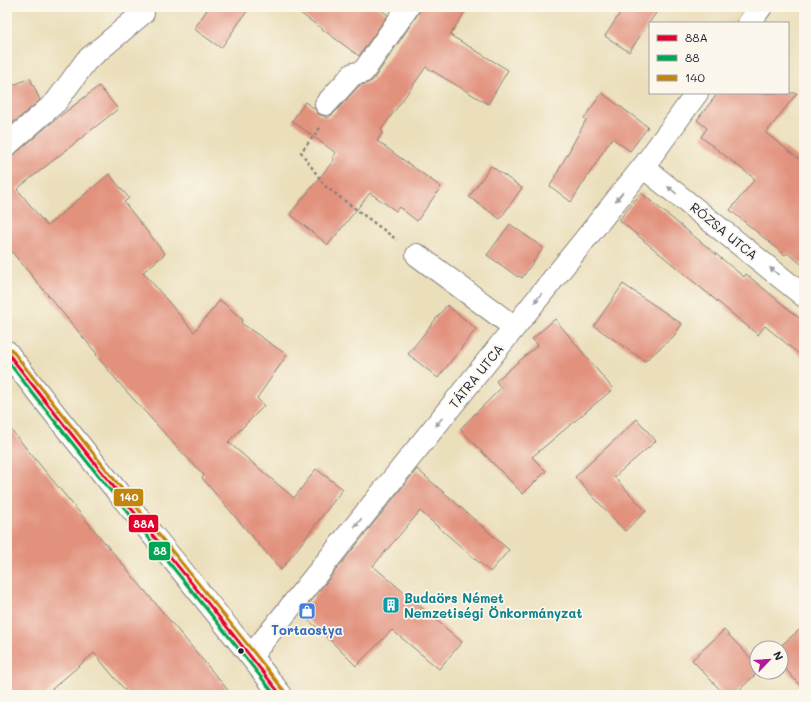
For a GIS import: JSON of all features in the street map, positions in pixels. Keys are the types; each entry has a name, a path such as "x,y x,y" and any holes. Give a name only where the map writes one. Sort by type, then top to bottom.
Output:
{"street":[{"path":"326,104 353,74 363,72 408,7"},
{"path":"750,22 761,7"},
{"path":"7,145 56,102 86,62 143,13"},
{"name":"TÁTRA UTCA","path":"251,656 643,166 696,94"},
{"name":"RÓZSA UTCA","path":"643,166 804,296"},
{"path":"416,255 514,327"},
{"path":"7,352 68,431 281,695"}],"path":[{"path":"326,104 332,113 301,152 325,186 416,255"}],"building":[{"path":"209,7 250,7 221,48 194,29"},
{"path":"292,7 377,7 388,15 359,56"},
{"path":"420,7 468,7 450,35 508,70 488,104 426,67 381,130 383,132 377,141 441,187 417,221 399,207 396,211 370,193 328,245 290,214 334,160 332,158 336,153 292,121 305,102 315,109 318,114 328,118 360,85 366,84 373,80 418,14"},
{"path":"624,7 660,7 629,52 605,36"},
{"path":"30,78 40,100 7,128 7,88"},
{"path":"99,86 118,109 17,189 47,226 109,174 129,198 124,202 165,254 143,272 194,332 220,300 243,320 241,323 287,355 257,398 264,406 228,442 294,498 316,469 343,489 281,570 202,478 204,475 119,383 96,355 97,354 7,246 7,157 15,154 50,124"},
{"path":"602,93 648,127 630,151 612,138 571,202 550,186 586,120 584,118"},
{"path":"797,93 766,133 804,163 804,266 787,253 785,255 730,210 755,179 701,137 707,128 697,120 717,94"},
{"path":"491,166 522,188 500,219 469,197"},
{"path":"641,193 744,277 746,274 804,322 804,358 765,326 758,335 619,220"},
{"path":"510,224 543,248 522,278 519,276 518,277 487,255"},
{"path":"623,284 682,324 673,337 645,361 594,326"},
{"path":"447,305 476,329 438,378 408,354"},
{"path":"555,319 613,389 532,457 546,471 523,494 460,429 501,388 496,381 538,345 532,339"},
{"path":"637,419 656,441 614,477 646,511 625,531 575,477"},
{"path":"7,425 232,695 129,695 94,653 45,695 7,695"},
{"path":"417,469 509,550 490,572 420,511 373,566 462,642 439,669 392,630 356,666 319,629 301,614"},
{"path":"804,626 804,690 789,673 789,640 787,640"},
{"path":"724,630 749,657 750,680 734,695 725,695 692,660"}],"transit line":[{"name":"140","path":"11,349 285,692"},
{"name":"88A","path":"7,352 281,695"},
{"name":"88","path":"7,360 73,445 275,695"}],"place":[{"name":"Budaörs Német Nemzetiségi Önkormányzat","path":"391,605"},
{"name":"Tortaostya","path":"307,611"}]}
